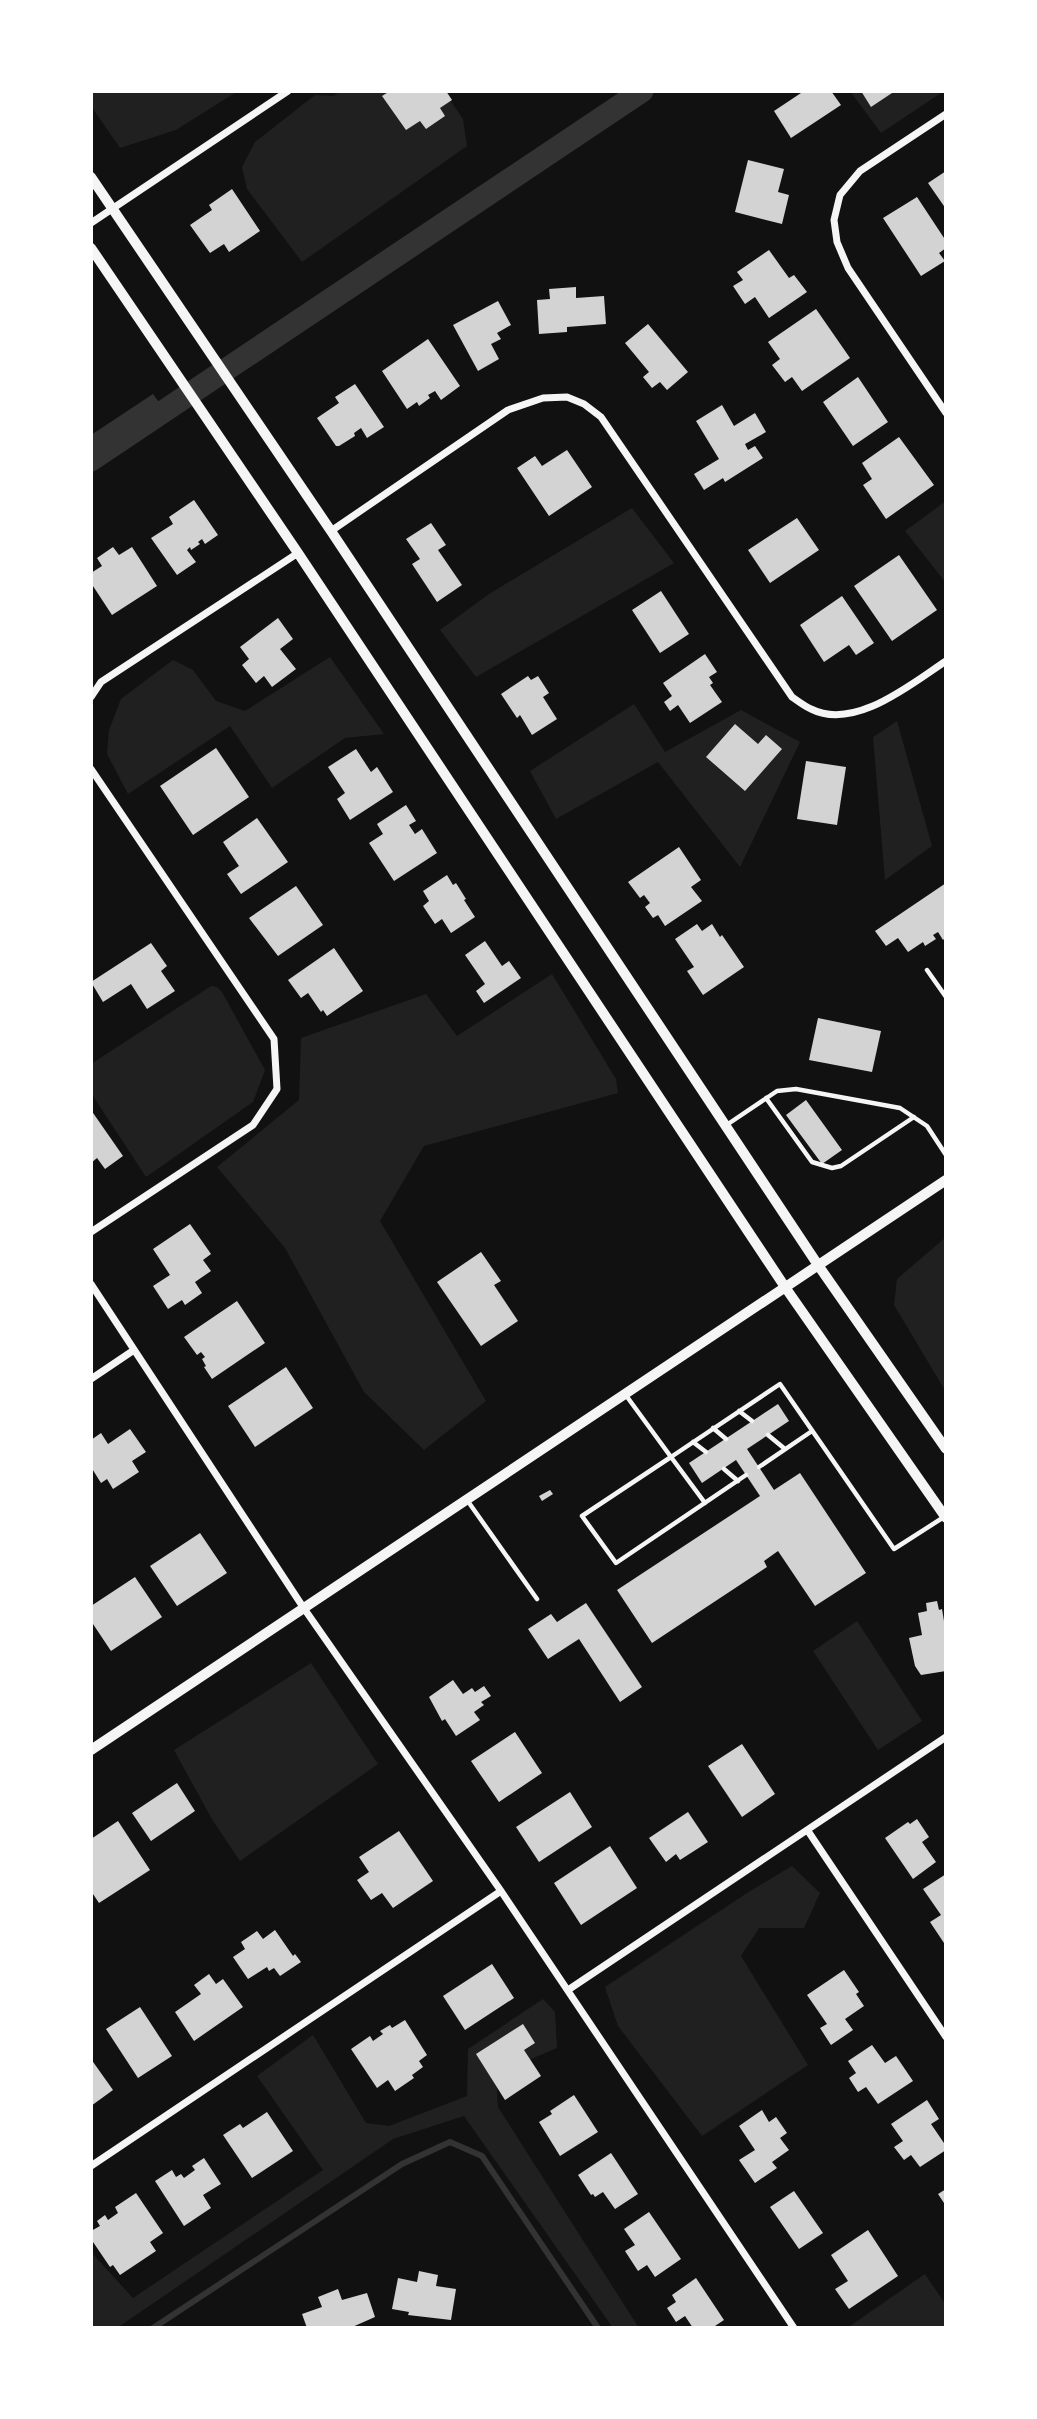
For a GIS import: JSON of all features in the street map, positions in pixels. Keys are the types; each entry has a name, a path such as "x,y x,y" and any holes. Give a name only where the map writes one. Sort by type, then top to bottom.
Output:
{"street":[{"path":"91,223 288,91"},
{"path":"946,114 860,172 840,195 834,220 837,242 848,268 946,414"},
{"path":"91,177 331,531 818,1265 946,1449"},
{"path":"91,248 298,553 785,1287 946,1517"},
{"path":"331,531 508,410 543,398 566,397 584,404 601,417 792,697 813,710 842,715 880,705 946,661"},
{"path":"91,697 101,682 298,553"},
{"path":"91,769 274,1039 277,1089 253,1125 91,1232"},
{"path":"91,1750 946,1180"},
{"path":"91,1284 303,1607 501,1891 794,2328"},
{"path":"91,1379 134,1350"},
{"path":"568,1990 946,1737"},
{"path":"808,1830 946,2037"},
{"path":"91,2166 501,1891"}],"lane":[{"path":"927,970 946,997"},
{"path":"725,1126 777,1091 796,1089 900,1108 927,1126 946,1154"},
{"path":"766,1098 812,1163 832,1168 841,1167 914,1118"},
{"path":"746,1475 616,1563 582,1516 780,1384 894,1549 946,1517"},
{"path":"625,1394 705,1503"},
{"path":"739,1411 752,1421"},
{"path":"713,1428 726,1439"},
{"path":"759,1467 812,1431"},
{"path":"768,1435 785,1449"},
{"path":"693,1442 706,1452"},
{"path":"724,1468 738,1481"},
{"path":"466,1499 537,1599"}],"shaded area":[{"path":"91,91 238,91 176,130 120,148 91,106"},
{"path":"340,91 444,91 463,119 467,146 302,262 247,189 242,167 255,142 315,95 334,96"},
{"path":"850,91 944,91 881,133"},
{"path":"153,394 171,419 91,473 91,435"},
{"path":"946,501 946,583 905,531"},
{"path":"632,508 674,563 476,677 440,630 489,594"},
{"path":"330,657 384,734 345,738 272,788 230,726 128,794 107,754 109,730 121,699 173,660 193,670 216,701 245,711"},
{"path":"634,704 665,752 741,710 800,742 740,867 658,762 556,819 530,771"},
{"path":"897,721 932,846 885,880 873,737"},
{"path":"552,974 616,1079 618,1093 424,1146 380,1221 486,1401 424,1450 364,1392 285,1248 217,1167 299,1100 301,1038 426,994 457,1036"},
{"path":"211,986 222,992 265,1070 253,1102 146,1177 91,1093 91,1064"},
{"path":"946,1237 946,1392 894,1305 897,1279"},
{"path":"857,1621 922,1721 878,1750 813,1651"},
{"path":"311,1663 378,1764 240,1861 213,1821 174,1750"},
{"path":"792,1866 820,1893 804,1928 759,1928 741,1956 808,2065 702,2136 618,2026 605,1987"},
{"path":"543,1999 555,2012 557,2048 496,2074 498,2107 639,2328 613,2328 464,2116 393,2139 117,2328 91,2328 91,2252 133,2298 323,2170 257,2076 313,2035 366,2123 389,2126 467,2096 468,2049"},
{"path":"925,2274 946,2305 946,2328 847,2328"}],"building":[{"path":"390,91 446,91 452,100 440,108 445,116 426,129 420,121 406,130 382,96"},
{"path":"804,91 831,91 841,105 791,138 774,111"},
{"path":"861,91 895,91 871,107"},
{"path":"748,160 784,169 778,192 789,195 782,224 735,212"},
{"path":"946,171 946,209 928,183"},
{"path":"232,189 260,231 229,252 224,244 210,253 190,225 212,210 209,205"},
{"path":"917,197 946,241 946,248 939,253 945,261 921,276 883,218"},
{"path":"769,250 789,278 794,275 807,292 769,318 755,297 745,304 733,286 743,280 737,272"},
{"path":"576,287 576,298 604,296 606,324 567,327 567,332 539,334 537,300 550,299 549,289"},
{"path":"498,301 511,325 497,333 501,339 491,344 499,359 478,371 453,325"},
{"path":"816,309 850,358 802,391 792,377 785,382 772,365 780,359 768,342"},
{"path":"648,324 688,372 667,390 660,382 652,388 643,377 649,372 625,343"},
{"path":"428,339 460,386 441,400 435,391 419,406 417,402 407,409 382,371"},
{"path":"858,377 888,422 853,446 823,402"},
{"path":"355,384 384,427 367,438 361,428 354,433 355,436 336,446 317,418 339,403 335,397"},
{"path":"722,405 734,426 755,413 766,432 745,444 748,450 755,446 763,458 725,482 723,478 704,490 694,474 719,459 696,421"},
{"path":"899,437 934,485 886,519 863,485 872,479 862,463"},
{"path":"567,450 592,487 549,516 517,468 535,456 542,466"},
{"path":"194,500 218,535 205,544 202,539 198,542 200,544 191,550 190,547 187,550 196,562 177,575 151,538 173,524 169,517"},
{"path":"797,518 819,550 770,583 748,550"},
{"path":"431,523 446,545 438,550 462,585 437,602 412,564 420,559 406,539"},
{"path":"113,547 119,555 132,547 157,586 112,615 91,583 91,573 102,566 97,558"},
{"path":"899,555 937,610 892,641 854,586"},
{"path":"661,591 689,634 660,653 632,610"},
{"path":"842,596 874,643 856,655 849,645 824,662 800,625"},
{"path":"278,618 293,639 280,649 296,669 272,687 264,676 256,683 242,665 249,659 240,647"},
{"path":"705,654 717,672 709,677 713,683 710,685 722,702 690,723 678,705 670,711 664,702 672,696 663,683"},
{"path":"528,676 531,680 538,676 549,693 543,697 557,719 532,735 520,715 517,718 501,694"},
{"path":"735,724 758,744 766,735 782,749 745,791 706,757"},
{"path":"216,748 249,797 193,835 160,786"},
{"path":"356,749 371,772 377,767 393,792 350,820 337,799 345,793 328,767"},
{"path":"806,761 846,767 837,825 797,819"},
{"path":"406,805 416,821 409,825 415,834 422,829 437,853 394,881 369,843 383,834 377,824"},
{"path":"257,818 288,862 241,894 227,874 239,866 223,842"},
{"path":"679,847 701,880 691,887 702,901 665,926 658,915 653,918 645,907 650,903 644,895 640,898 628,882"},
{"path":"447,875 453,885 456,883 475,917 451,933 442,919 435,924 423,906 429,901 423,891"},
{"path":"946,883 946,937 943,940 938,932 933,935 936,939 925,946 923,942 908,952 898,938 886,946 875,931"},
{"path":"296,886 323,925 278,956 249,918"},
{"path":"697,924 702,931 712,924 744,967 703,995 687,971 694,967 675,939"},
{"path":"485,941 502,966 509,961 521,978 484,1003 476,991 485,984 465,955"},
{"path":"151,943 167,966 161,971 175,991 147,1009 131,984 103,1002 91,982"},
{"path":"334,948 363,991 327,1016 308,993 301,998 288,980"},
{"path":"818,1018 881,1031 872,1072 809,1060"},
{"path":"806,1100 842,1150 822,1164 786,1115"},
{"path":"91,1110 123,1156 105,1169 97,1158 91,1163"},
{"path":"190,1224 211,1254 203,1260 211,1271 195,1282 202,1293 185,1305 182,1300 168,1309 153,1286 170,1275 153,1249"},
{"path":"481,1252 501,1281 494,1285 518,1321 481,1346 437,1282"},
{"path":"237,1301 265,1343 212,1379 204,1367 206,1366 202,1359 205,1357 201,1352 197,1355 184,1337"},
{"path":"286,1367 313,1408 255,1447 228,1406"},
{"path":"778,1404 789,1421 747,1449 774,1490 800,1473 866,1573 815,1606 778,1551 764,1561 767,1567 652,1643 617,1590 760,1496 736,1460 702,1483 689,1463"},
{"path":"130,1429 146,1452 132,1461 139,1472 113,1489 107,1479 101,1483 91,1467 91,1440 101,1433 108,1444"},
{"path":"550,1490 553,1494 542,1501 539,1496"},
{"path":"200,1533 227,1573 177,1606 150,1566"},
{"path":"135,1577 162,1617 111,1651 91,1621 91,1606"},
{"path":"937,1601 939,1610 942,1609 946,1633 946,1671 921,1675 915,1666 909,1638 922,1635 918,1613 927,1611 926,1603"},
{"path":"586,1603 642,1687 620,1702 579,1639 548,1659 528,1629 551,1614 557,1622"},
{"path":"453,1680 463,1694 472,1688 475,1692 484,1686 491,1696 481,1702 484,1705 474,1712 480,1720 456,1736 445,1719 442,1721 429,1697"},
{"path":"515,1732 542,1773 499,1802 471,1761"},
{"path":"742,1744 775,1794 742,1817 708,1766"},
{"path":"177,1783 195,1811 151,1841 132,1813"},
{"path":"570,1792 592,1827 539,1862 516,1827"},
{"path":"688,1812 708,1842 680,1860 676,1854 666,1862 649,1838"},
{"path":"917,1819 929,1837 922,1842 936,1862 913,1879 885,1838"},
{"path":"118,1821 150,1870 99,1903 91,1891 91,1839"},
{"path":"399,1831 433,1881 393,1908 382,1893 371,1900 357,1880 369,1872 359,1857"},
{"path":"610,1846 637,1888 581,1925 554,1883"},
{"path":"946,1874 946,1946 930,1922 941,1915 923,1889"},
{"path":"275,1930 293,1956 295,1954 301,1962 280,1976 274,1968 269,1971 267,1967 248,1979 233,1957 245,1949 241,1942 257,1931 263,1939"},
{"path":"492,1964 514,1998 465,2030 443,1996"},
{"path":"844,1970 859,1992 856,1994 864,2006 845,2019 853,2030 831,2045 820,2028 827,2024 807,1995"},
{"path":"209,1974 216,1984 223,1979 243,2007 194,2041 175,2012 201,1994 194,1985"},
{"path":"140,2007 172,2056 138,2078 106,2029"},
{"path":"405,2020 427,2055 419,2061 423,2067 412,2075 414,2078 395,2091 388,2080 377,2088 351,2049 370,2036 373,2041 383,2034 380,2031"},
{"path":"523,2024 535,2043 524,2050 541,2076 505,2100 476,2054"},
{"path":"872,2045 885,2063 896,2056 913,2081 878,2104 866,2087 858,2092 849,2078 856,2073 848,2061"},
{"path":"91,2059 113,2090 91,2106"},
{"path":"574,2095 598,2132 560,2156 539,2122"},
{"path":"927,2100 939,2119 931,2124 946,2150 920,2167 911,2155 904,2160 894,2147 903,2141 891,2124"},
{"path":"762,2110 769,2122 776,2117 787,2133 780,2138 789,2150 772,2162 777,2168 755,2183 739,2160 755,2150 739,2126"},
{"path":"267,2112 293,2151 252,2178 223,2135 240,2124 243,2128"},
{"path":"611,2153 638,2194 615,2209 603,2192 595,2197 591,2195 578,2175"},
{"path":"204,2158 221,2184 203,2195 211,2208 184,2226 155,2181 172,2170 176,2177 181,2174 184,2178 195,2170 192,2166"},
{"path":"946,2189 946,2206 938,2194"},
{"path":"794,2191 823,2233 799,2249 770,2207"},
{"path":"136,2193 163,2233 150,2242 156,2251 120,2275 113,2265 110,2267 91,2239 91,2231 100,2226 97,2221 105,2215 108,2220 118,2213 115,2207"},
{"path":"649,2212 681,2259 655,2277 647,2265 638,2271 625,2251 635,2245 624,2229"},
{"path":"868,2230 898,2276 849,2309 835,2289 848,2281 831,2255"},
{"path":"419,2271 438,2275 436,2286 456,2289 451,2320 408,2315 409,2312 392,2309 398,2278 417,2282"},
{"path":"696,2278 724,2320 712,2328 693,2328 685,2316 676,2322 667,2308 676,2302 672,2295"},
{"path":"338,2289 342,2300 367,2293 375,2317 350,2328 307,2328 302,2314 322,2307 318,2297"}],"waterway":[{"path":"91,460 642,91"},
{"path":"153,2328 402,2164 450,2142 482,2156 598,2328"}]}
